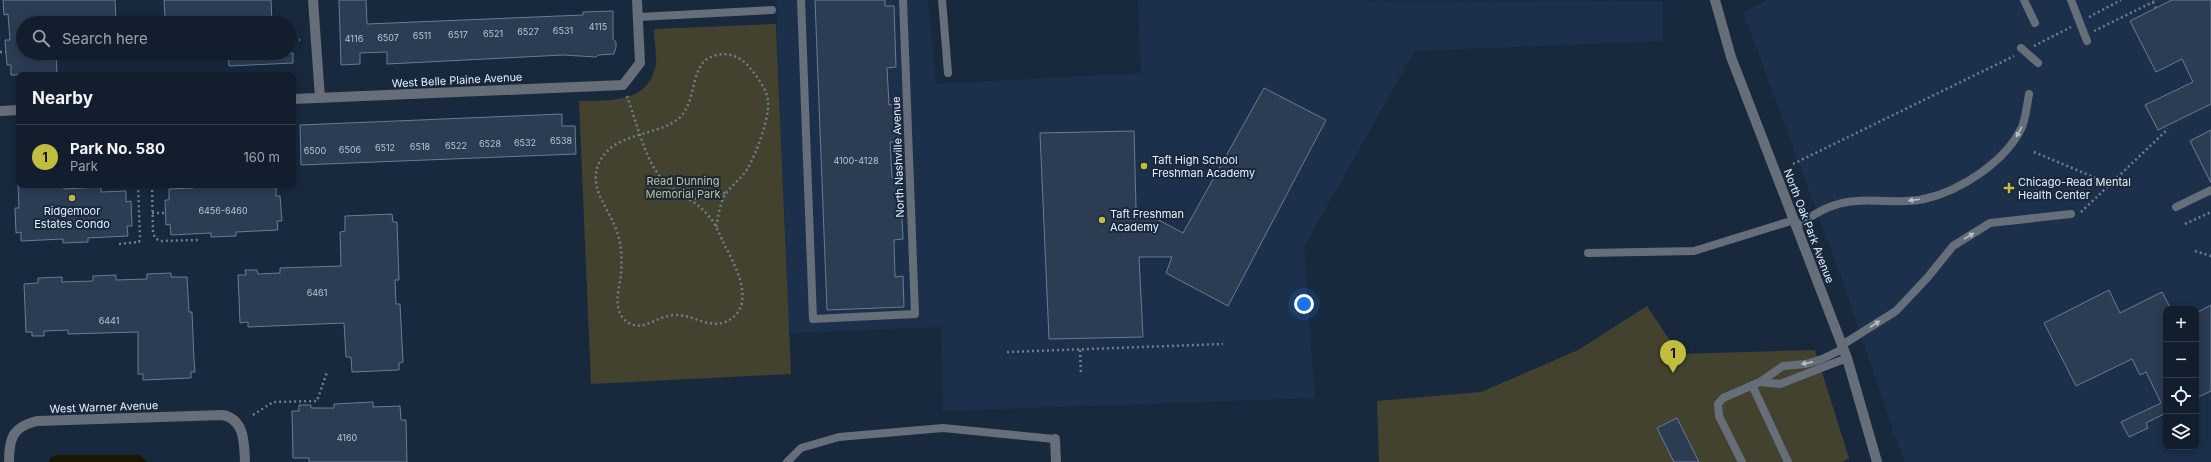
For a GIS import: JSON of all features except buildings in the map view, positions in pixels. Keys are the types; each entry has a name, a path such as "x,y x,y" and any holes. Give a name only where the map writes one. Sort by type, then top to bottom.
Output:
{"street":[{"path":"313,0 320,98"},
{"path":"623,85 640,63 637,0"},
{"name":"North Oak Park Avenue","path":"1715,0 1731,57 1844,351 1877,462"},
{"name":"West Belle Plaine Avenue","path":"296,99 623,85"},
{"path":"0,111 16,110"},
{"name":"West Warner Avenue","path":"9,462 11,440 15,433 20,427 37,421 227,416 237,423 241,429 245,462"},
{"path":"1055,439 1056,462"}],"lane":[{"name":"North Nashville Avenue","path":"801,0 813,319 915,314 903,0"},
{"path":"942,0 948,73"},
{"path":"2024,0 2035,23"},
{"path":"2070,0 2086,39"},
{"path":"638,16 772,10"},
{"path":"2022,50 2038,63"},
{"path":"1588,253 1694,251 1795,223 1832,206 1857,201 1893,203 1925,199 1957,187 1988,168 2010,148 2023,126 2029,94"},
{"path":"2176,207 2211,190"},
{"path":"1756,383 1780,384 1844,351 1896,311 1928,278 1953,246 1990,223 2073,215"},
{"path":"1742,462 1719,416 1718,404 1723,398 1756,383 1784,366 1822,360 1844,351"},
{"path":"1756,383 1788,462"},
{"path":"787,462 801,448 839,437 943,428 1055,439"}],"path":[{"path":"1793,164 2080,22 2121,0"},
{"path":"2086,39 2158,0"},
{"path":"2153,2 2156,8"},
{"path":"0,52 6,52"},
{"path":"623,85 641,134 653,167 660,178 672,191 689,198 707,213 741,278 743,296 739,309 731,319 716,325 676,315 665,316 640,327 630,325 622,318 617,309 622,263 621,246 616,228 599,195 595,176 599,163 606,152 616,144 641,134 673,123 682,116 691,99 699,66 706,59 718,54 730,54 741,59 755,73 768,100 767,111 760,138 750,165 742,177 726,193 720,209 716,229"},
{"path":"2073,215 2110,184 2168,129"},
{"path":"2034,152 2110,184"},
{"path":"119,244 135,244 139,242 138,188"},
{"path":"152,188 153,232 155,238 160,241 200,240"},
{"path":"689,198 703,199 726,193"},
{"path":"2185,224 2211,212"},
{"path":"152,213 165,213"},
{"path":"2195,251 2211,256"},
{"path":"1007,352 1223,344"},
{"path":"1080,350 1081,375"},
{"path":"253,415 272,402 317,401 327,372"}],"shaded area":[{"name":"Taft High School Freshman Academy","path":"776,0 928,0 936,84 1141,73 1138,0 1683,1 1663,2 1663,41 1415,51 1304,247 1315,398 943,411 941,327 789,333"},
{"name":"Chicago-Read Mental Health Center","path":"1767,0 2211,0 2211,462 1904,462 1842,280 1743,12"},
{"path":"57,455 139,455 148,462 49,462 51,457"}],"green space":[{"name":"Read Dunning Memorial Park","path":"776,24 791,374 591,384 579,101 613,100 624,98 643,89 650,80 656,65 654,29"},
{"path":"1647,306 1679,354 1815,350 1849,458 1842,462 1379,462 1377,401 1481,392 1578,350"}],"place":[{"name":"Taft High School Freshman Academy","path":"1144,166"},
{"name":"Chicago-Read Mental Health Center","path":"2009,188"},
{"name":"Ridgemoor Estates Condo","path":"72,198"},
{"name":"Taft Freshman Academy","path":"1102,220"},
{"name":"Park No. 580","path":"1673,373"}]}
